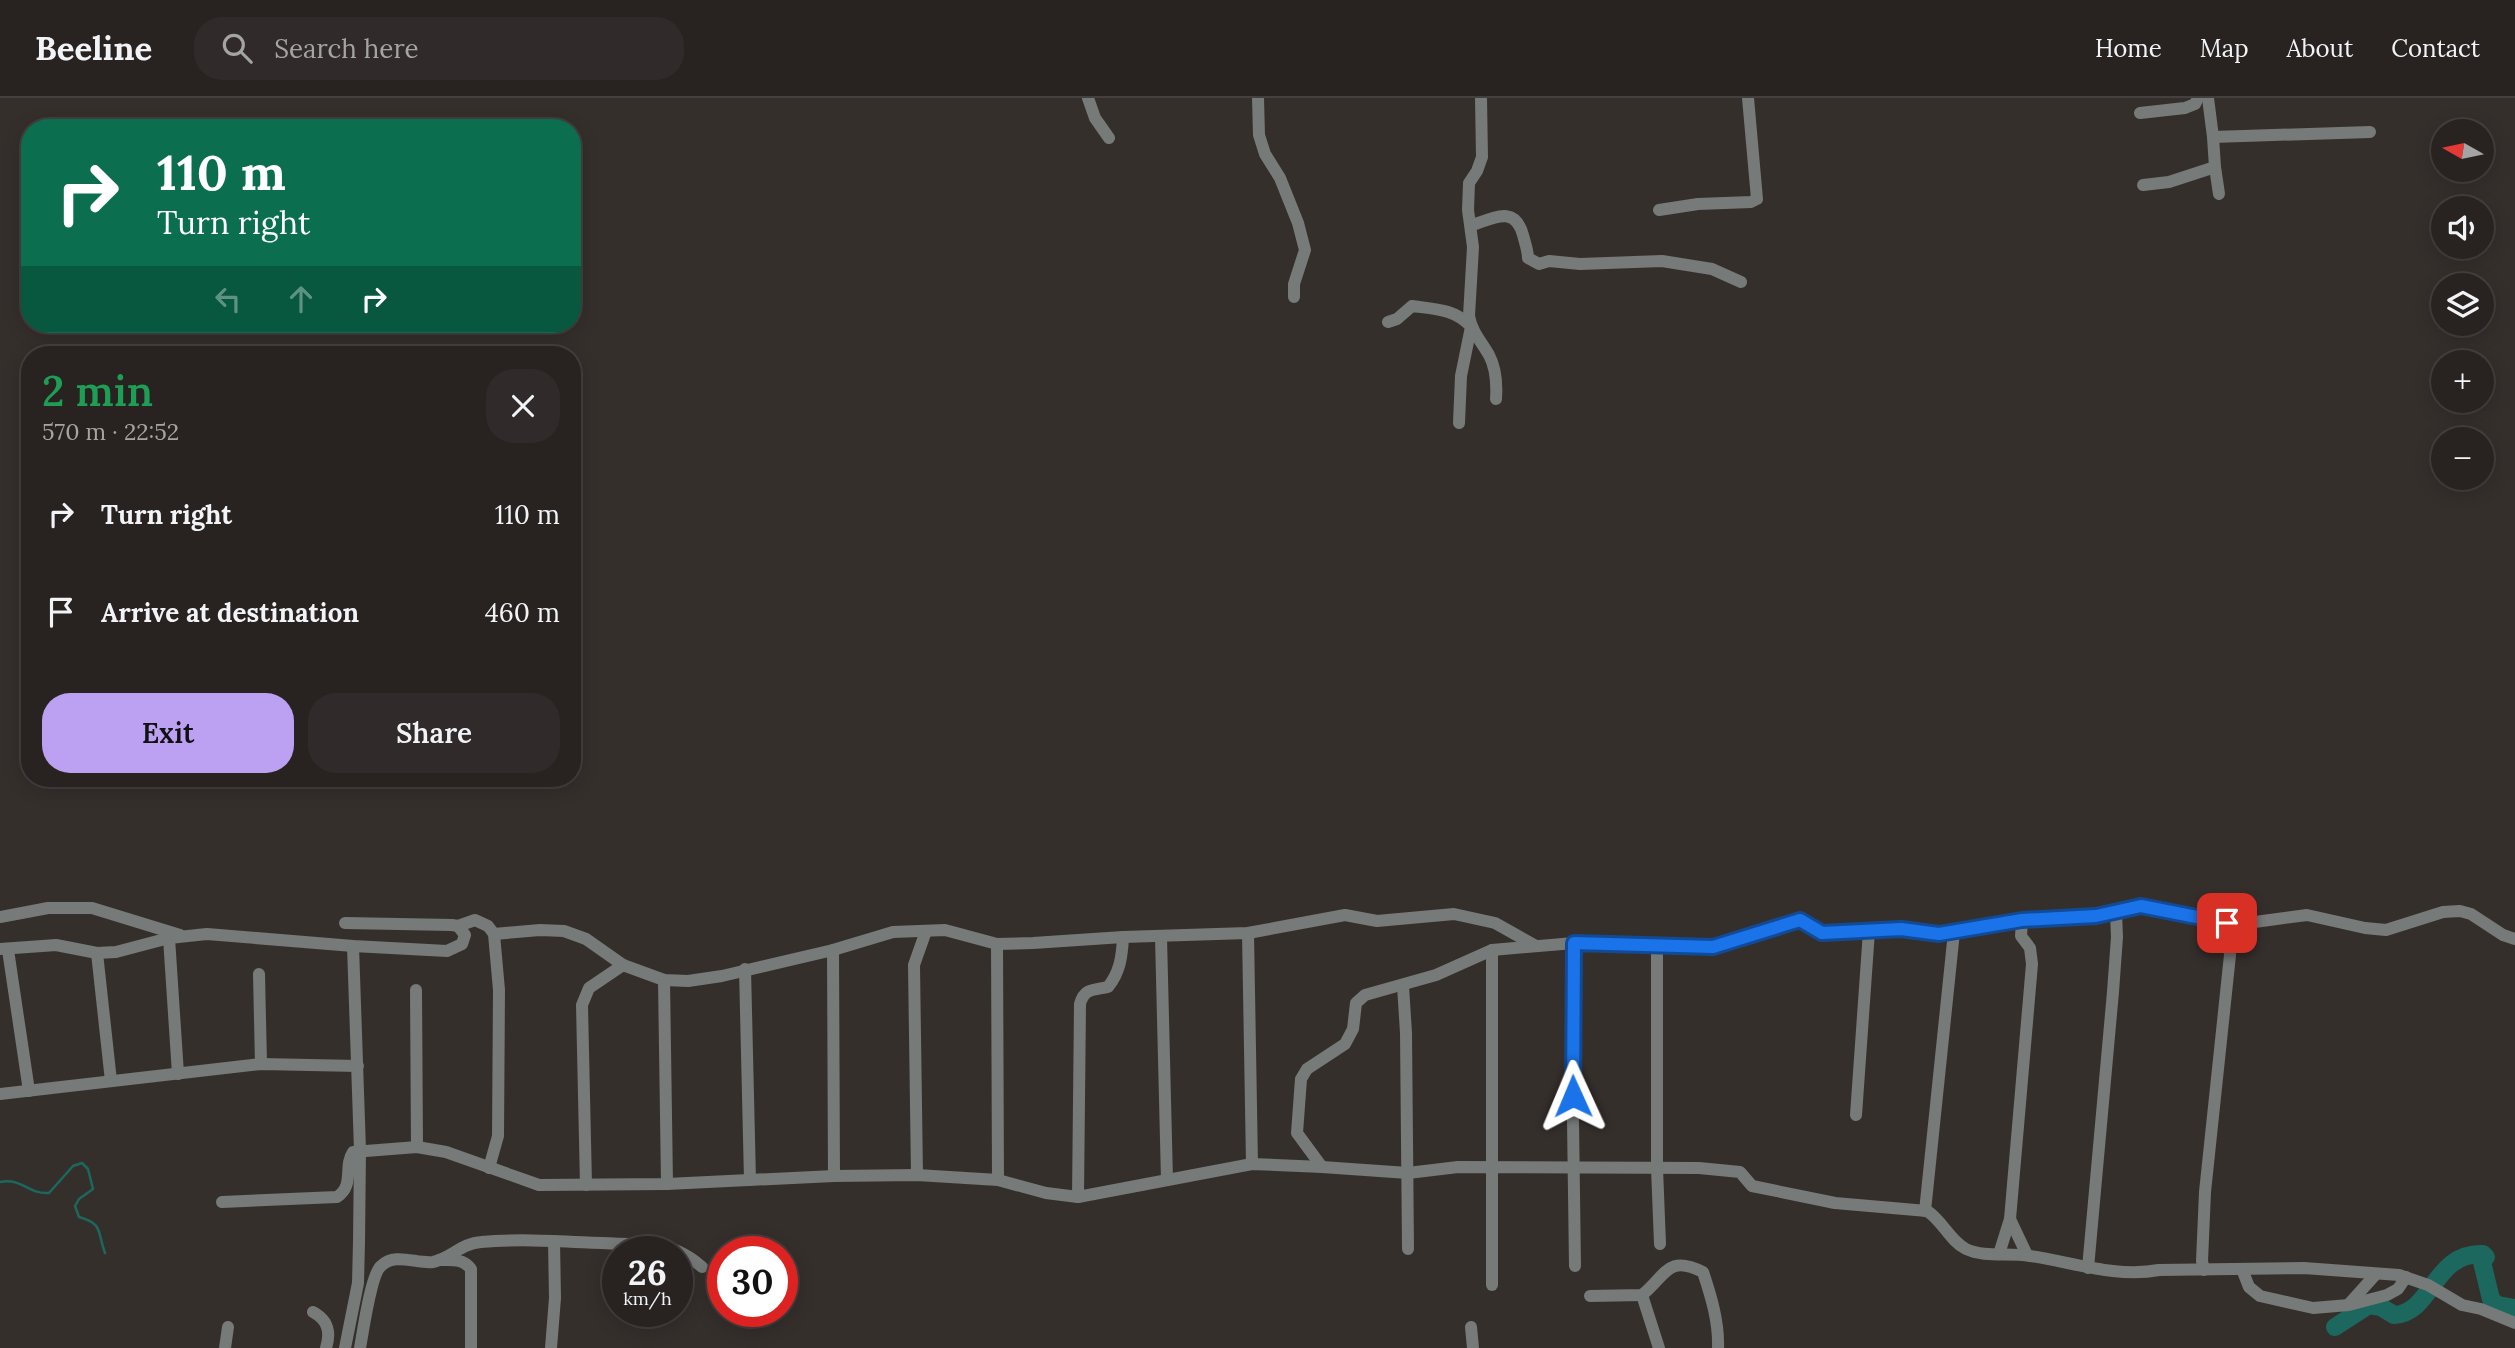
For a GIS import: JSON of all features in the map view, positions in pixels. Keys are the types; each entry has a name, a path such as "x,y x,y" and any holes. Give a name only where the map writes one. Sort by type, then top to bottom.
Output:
{"street":[{"path":"1088,98 1095,118 1108,138"},
{"path":"1258,98 1259,135 1265,154 1280,178 1298,223 1305,250 1294,284 1294,298"},
{"path":"1459,423 1461,376 1471,327 1469,303 1473,247 1468,210 1469,183 1477,172 1482,156 1481,98"},
{"path":"1659,210 1698,204 1751,202 1756,199 1748,98"},
{"path":"2140,113 2185,108 2195,104 2198,98"},
{"path":"2208,98 2219,194"},
{"path":"2213,138 2370,132"},
{"path":"2143,185 2169,182 2215,167"},
{"path":"1472,225 1492,218 1510,216 1517,220 1528,258 1539,264 1549,261 1601,264 1662,261 1712,269 1741,282"},
{"path":"1388,321 1397,319 1412,306 1450,312 1463,318 1493,364 1497,383 1496,399"},
{"path":"1322,1167 1297,1133 1301,1079 1307,1069 1345,1044 1353,1029 1356,1003 1365,995 1436,975 1492,950 1574,943 1713,947 1800,920 1822,933 1901,929 1928,934 2022,920 2096,916 2141,906 2227,923 2240,924 2307,915 2386,930 2443,912 2460,911 2471,914 2503,935 2515,939"},
{"path":"0,917 48,908 92,908 175,936"},
{"path":"2088,1268 2113,992 2116,912"},
{"path":"494,934 564,931 586,939 623,965 664,980 688,981 833,950 893,932 945,930 998,944 1248,933 1345,915 1377,921 1454,914 1495,923 1536,946"},
{"path":"345,923 458,926 475,920 488,926 494,934 499,990 498,1136 489,1168"},
{"path":"1999,1254 2010,1219 2032,964 2030,948 2021,936 2022,920"},
{"path":"2204,1270 2202,1261 2206,1192 2230,955 2227,923"},
{"path":"29,1091 4,950 56,945 97,953 116,953 175,936 207,934 447,951 462,944 465,936 458,926"},
{"path":"917,1175 914,965 926,931"},
{"path":"1856,1115 1869,931"},
{"path":"1926,1211 1954,932"},
{"path":"1248,933 1252,1164"},
{"path":"175,936 178,1074"},
{"path":"1078,1197 1080,1004 1082,995 1088,990 1108,987 1115,979 1122,956 1123,937"},
{"path":"1161,937 1167,1180"},
{"path":"1574,943 1572,1048 1575,1266"},
{"path":"998,944 998,1180"},
{"path":"1657,945 1657,1168 1660,1244"},
{"path":"345,1348 358,1283 360,1150 353,946"},
{"path":"833,950 834,1176"},
{"path":"1492,950 1492,1285"},
{"path":"97,953 111,1081"},
{"path":"586,1185 582,1004 589,988 623,965"},
{"path":"745,969 750,1180"},
{"path":"259,974 261,1064"},
{"path":"664,980 667,1184"},
{"path":"1403,986 1406,1033 1408,1249"},
{"path":"416,990 417,1147"},
{"path":"0,1094 261,1064 358,1066"},
{"path":"222,1202 337,1197 348,1186 350,1154 360,1150 417,1147 446,1152 539,1185 667,1184 917,1175 998,1180 1046,1193 1078,1197 1252,1164 1408,1173 1458,1167 1699,1168 1740,1172 1752,1186 1835,1203 1926,1211 1935,1216 1961,1247 1972,1251 2027,1255 2088,1268 2144,1272 2304,1268 2406,1277 2428,1285 2462,1305 2481,1309 2515,1324"},
{"path":"2010,1219 2027,1255"},
{"path":"438,1260 465,1245 480,1242 554,1241 661,1245 687,1254 702,1267"},
{"path":"551,1348 555,1298 554,1241"},
{"path":"360,1348 375,1274 379,1268 394,1259 429,1262 458,1260 466,1263 471,1269 471,1348"},
{"path":"1590,1296 1642,1295 1662,1272 1674,1265 1689,1265 1703,1272 1717,1322 1718,1348"},
{"path":"2242,1269 2249,1287 2260,1296 2314,1308 2349,1305 2387,1295 2398,1289 2406,1277"},
{"path":"2349,1305 2376,1274"},
{"path":"1642,1295 1659,1348"},
{"path":"313,1312 322,1316 327,1324 329,1332 326,1348"},
{"path":"225,1348 228,1327"},
{"path":"1471,1327 1473,1348"}],"waterway":[{"path":"0,1182 15,1182 41,1193 49,1193 73,1166 82,1163 88,1169 93,1189 79,1199 75,1206 79,1217 96,1226 105,1253"},
{"path":"2335,1327 2369,1305 2381,1307 2394,1315 2407,1312 2453,1262 2466,1256 2483,1254 2486,1257 2482,1262 2491,1299 2497,1305 2515,1308"}],"route":[{"path":"1573,1096 1574,943 1713,947 1800,920 1822,933 1901,929 1939,934 2022,920 2096,916 2141,906 2227,923"}]}
